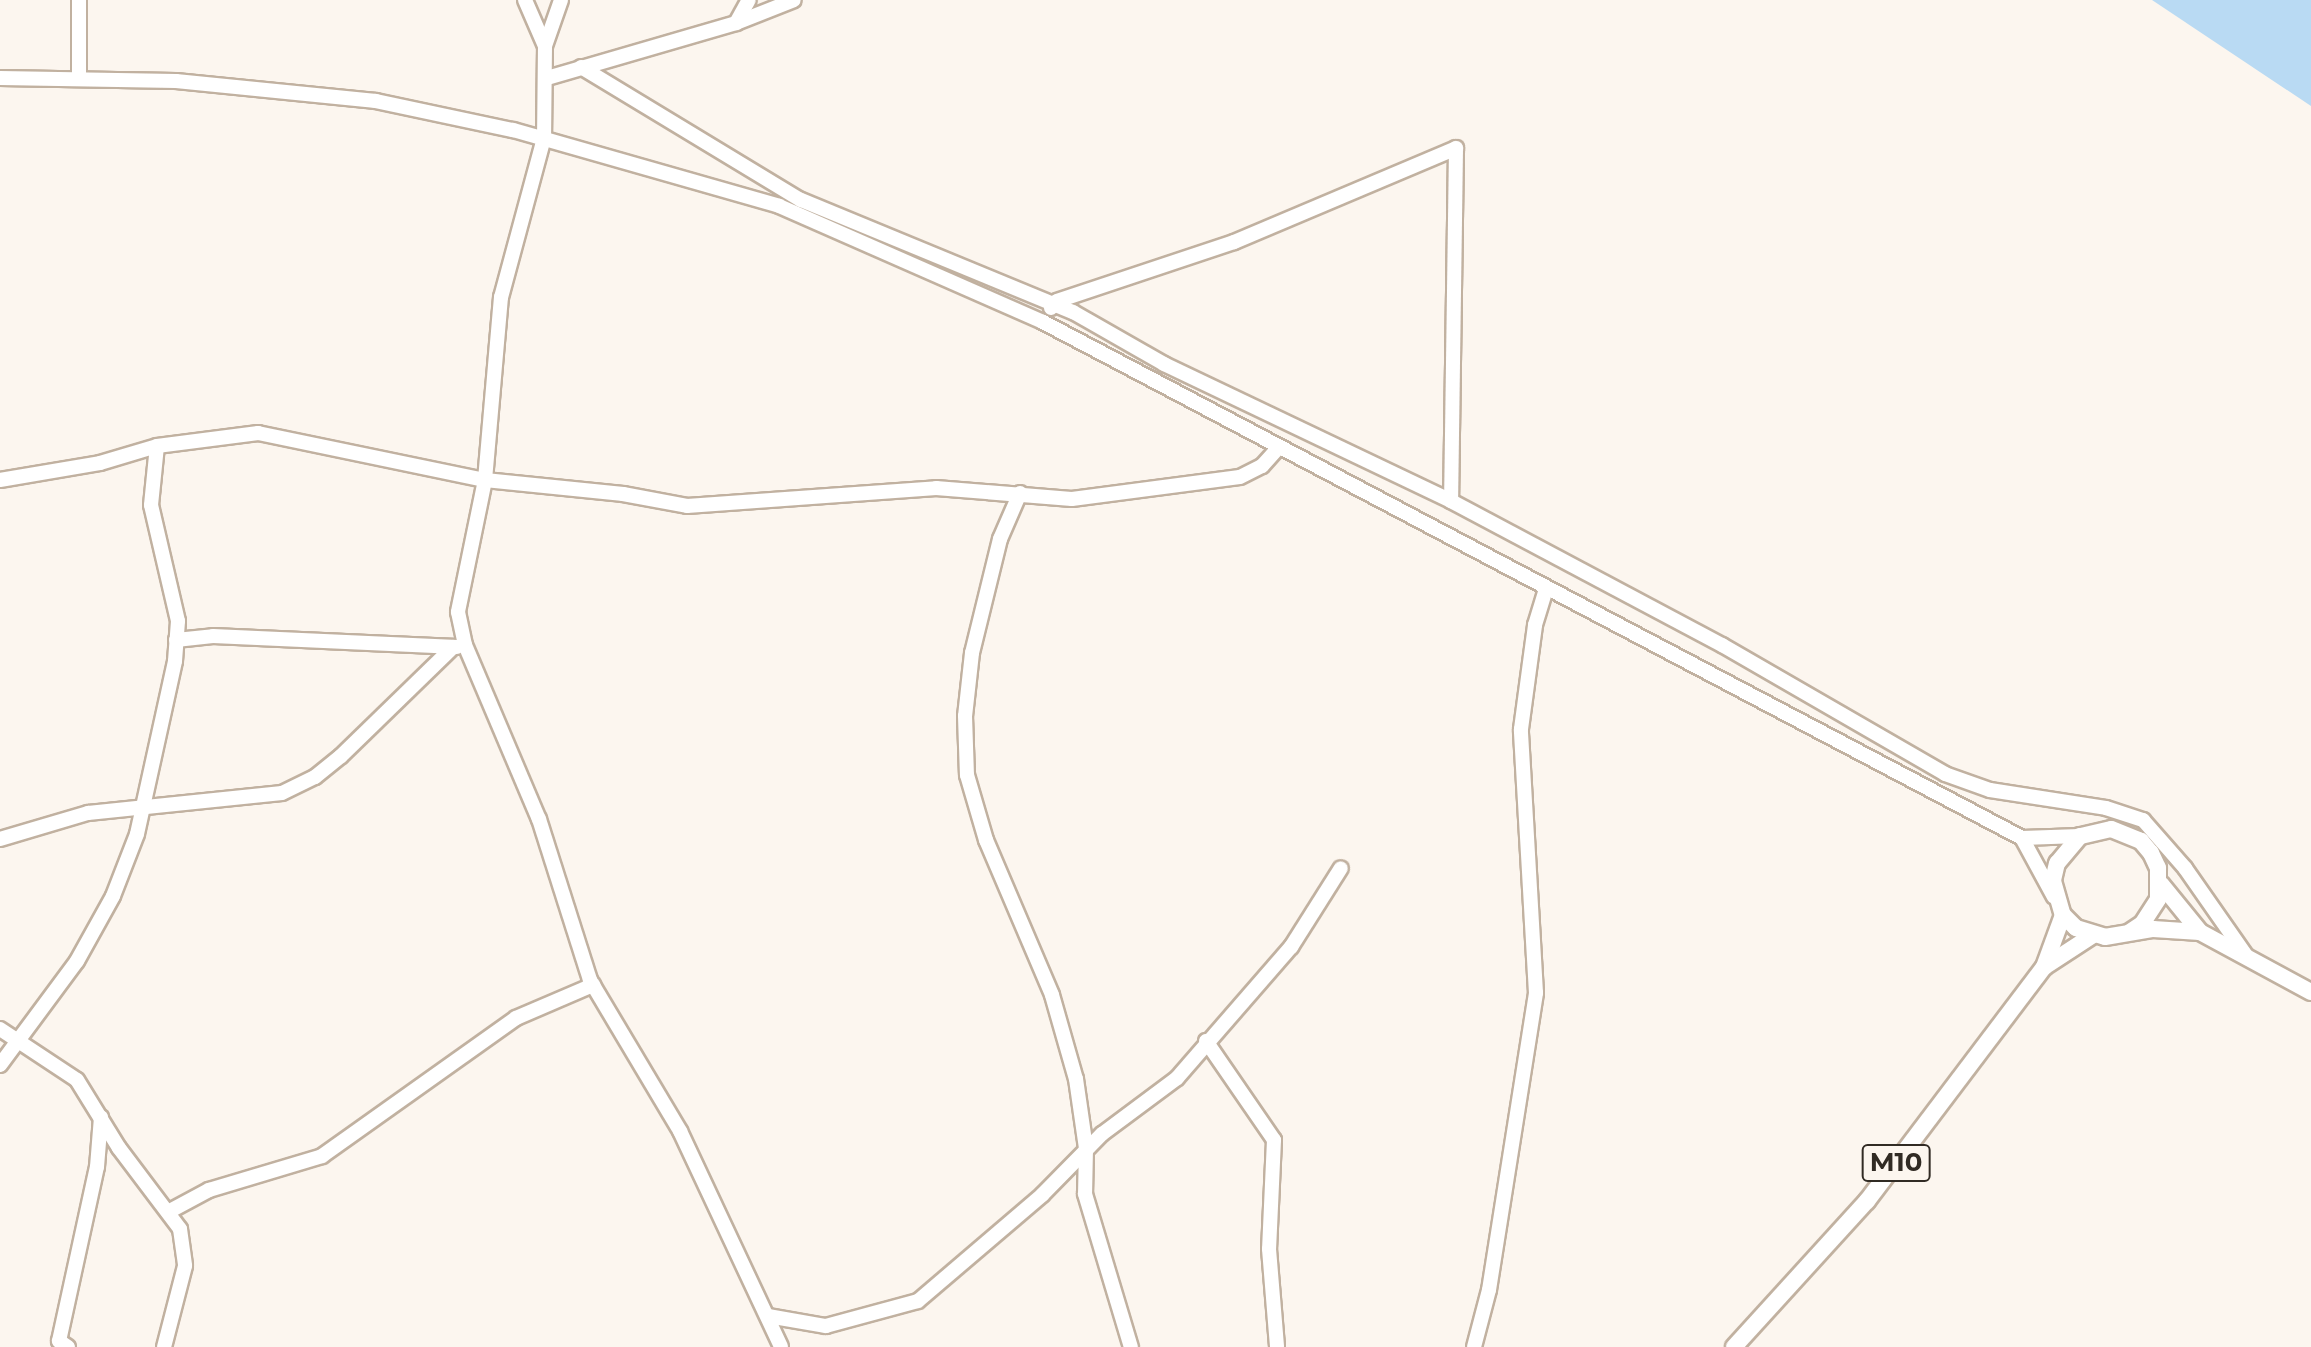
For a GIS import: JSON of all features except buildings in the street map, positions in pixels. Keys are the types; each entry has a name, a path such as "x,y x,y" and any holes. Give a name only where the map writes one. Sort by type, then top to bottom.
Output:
{"main road":[{"path":"2200,932 2093,935 2063,915 2055,899 2057,863 2080,836 2111,829 2134,837 2151,853 2161,884 2200,932 2311,992"},
{"path":"2130,932 2152,912 2161,884"},
{"name":"M10","path":"1734,1347 1867,1201 2044,967 2063,915"},
{"name":"M10","path":"2044,967 2093,935"}],"street":[{"path":"79,0 79,78"},
{"path":"525,0 545,46 544,138 501,297 485,480 459,589 459,646 539,819 593,985 680,1131 781,1347"},
{"path":"545,46 561,0"},
{"path":"736,23 749,0"},
{"path":"547,78 736,23 794,0"},
{"path":"581,67 827,213 1053,304 1164,364 1451,501 1722,645 1945,774 1990,790 2106,808 2143,820 2185,868 2247,957"},
{"path":"0,78 176,81 376,101 544,138 779,206 1043,322 1546,590 2022,838 2080,836"},
{"path":"1043,322 1053,304 1234,242 1456,148 1451,501"},
{"path":"0,480 100,463 157,446 258,433 485,480 623,494 687,506 936,488 1100,498 1209,483 1262,466 1279,447"},
{"path":"0,1065 16,1040 63,984 113,896 137,834 176,640 177,602 151,505 157,446"},
{"path":"1020,493 1000,539 972,653 965,716 967,775 986,840 1052,995 1076,1079 1086,1148 1085,1194 1131,1347"},
{"path":"1474,1347 1489,1290 1536,993 1521,729 1535,625 1546,590"},
{"path":"176,640 213,636 459,646"},
{"path":"0,839 88,813 282,793 315,777 405,699 459,646"},
{"path":"2022,838 2055,899"},
{"path":"768,1316 826,1326 918,1301 1042,1195 1086,1148 1177,1078 1206,1041 1291,947 1341,868"},
{"path":"168,1212 209,1190 322,1156 516,1018 593,985"},
{"path":"0,1029 77,1080 180,1229 185,1266 164,1347"},
{"path":"1206,1041 1274,1140 1269,1249 1277,1347"},
{"path":"68,1347 59,1341 97,1167 101,1115"}],"water":[{"path":"2152,0 2311,0 2311,106"}]}
